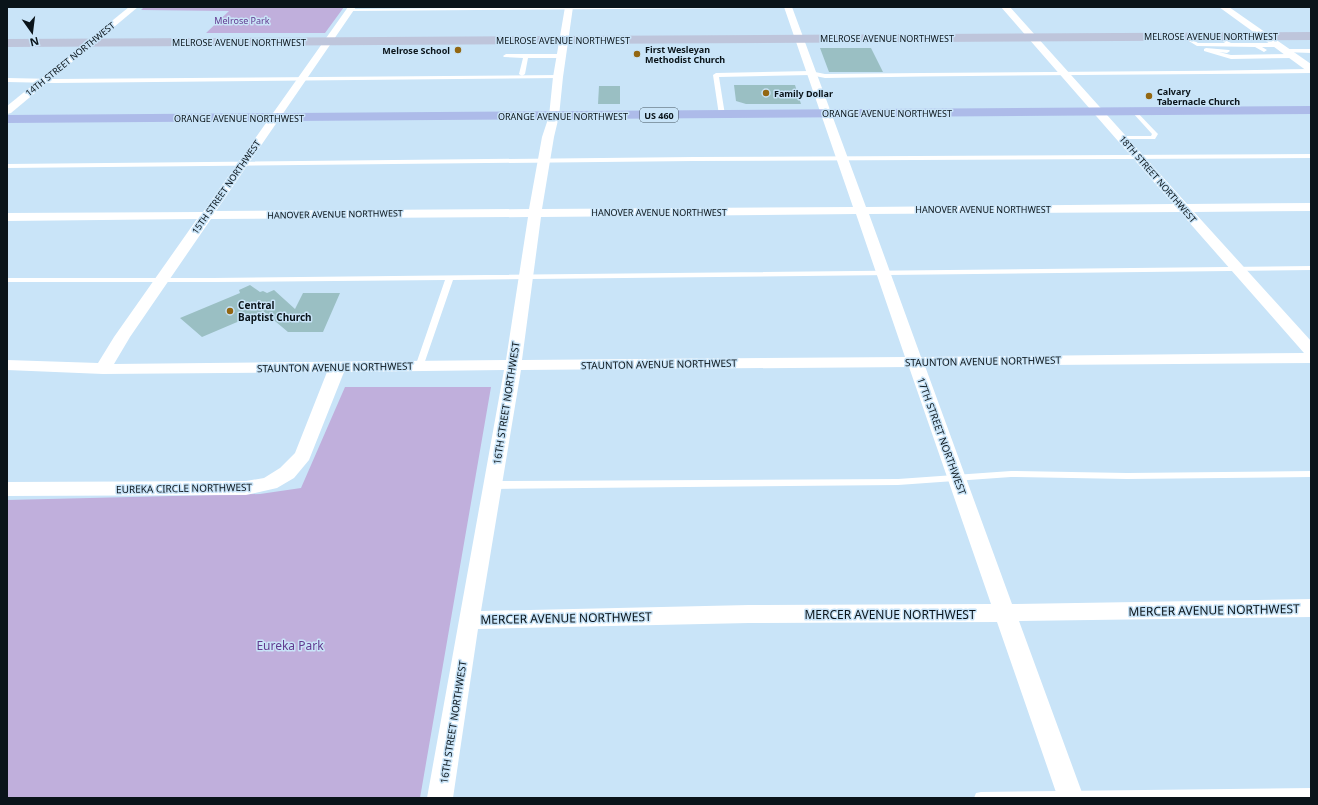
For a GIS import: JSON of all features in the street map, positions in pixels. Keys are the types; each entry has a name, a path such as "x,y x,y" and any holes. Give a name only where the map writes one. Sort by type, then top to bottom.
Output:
{"main road":[{"name":"ORANGE AVENUE NORTHWEST","path":"7,119 1311,110"}],"street":[{"name":"14TH STREET NORTHWEST","path":"7,111 134,7"},
{"name":"17TH STREET NORTHWEST","path":"788,7 859,210 916,362 1071,798"},
{"name":"18TH STREET NORTHWEST","path":"1005,7 1311,351"},
{"path":"1223,7 1260,40 1276,45 1311,70"},
{"name":"15TH STREET NORTHWEST","path":"103,368 122,337 351,8"},
{"name":"16TH STREET NORTHWEST","path":"440,798 493,485 535,213 548,137 554,116 558,77 569,8"},
{"name":"MELROSE AVENUE NORTHWEST","path":"7,43 1218,36 1245,36 1260,40 1311,36"},
{"name":"HANOVER AVENUE NORTHWEST","path":"7,217 1311,207"},
{"name":"STAUNTON AVENUE NORTHWEST","path":"7,365 103,368 337,368 1311,358"},
{"name":"EUREKA CIRCLE NORTHWEST","path":"7,489 246,488 270,483 287,473 302,456 337,368"},
{"name":"MERCER AVENUE NORTHWEST","path":"469,620 749,614 1005,613 1311,608"}],"lane":[{"path":"351,8 751,7"},
{"path":"1218,36 1230,45"},
{"path":"1186,37 1206,50 1231,57 1272,57 1310,51"},
{"path":"1197,44 1230,45 1260,40 1264,50 1272,57"},
{"path":"1206,50 1226,51"},
{"path":"1250,51 1264,50"},
{"path":"506,56 561,56"},
{"path":"522,74 526,56"},
{"path":"722,115 716,75 810,73 825,76 1064,73 1133,74 1311,70"},
{"path":"7,80 558,77"},
{"path":"1122,138 1152,138 1155,134 1135,112"},
{"path":"7,166 1138,156 1311,156"},
{"path":"7,280 162,280 1311,268"},
{"path":"419,367 450,277"},
{"path":"493,485 898,482 1011,474 1127,476 1311,474"},
{"path":"981,798 1311,794"}],"green space":[{"name":"Melrose Park","path":"144,7 344,7 325,33 206,33 229,11 141,10"},
{"name":"Eureka Park","path":"345,387 491,387 420,798 7,798 7,500 260,494 301,488"}],"building":[{"path":"820,48 871,48 883,72 829,72"},
{"name":"Family Dollar","path":"734,85 795,85 801,104 746,104 736,101"},
{"path":"599,86 620,86 620,104 598,104"},
{"name":"Central Baptist Church","path":"250,285 260,292 263,291 267,293 274,290 295,309 303,293 340,293 323,332 288,332 263,311 202,337 180,318 240,293 239,290"}],"place":[{"name":"Melrose School","path":"458,50"},
{"name":"First Wesleyan Methodist Church","path":"637,54"},
{"name":"Family Dollar","path":"766,93"},
{"name":"Calvary Tabernacle Church","path":"1149,96"},
{"name":"Central Baptist Church","path":"230,311"}]}
